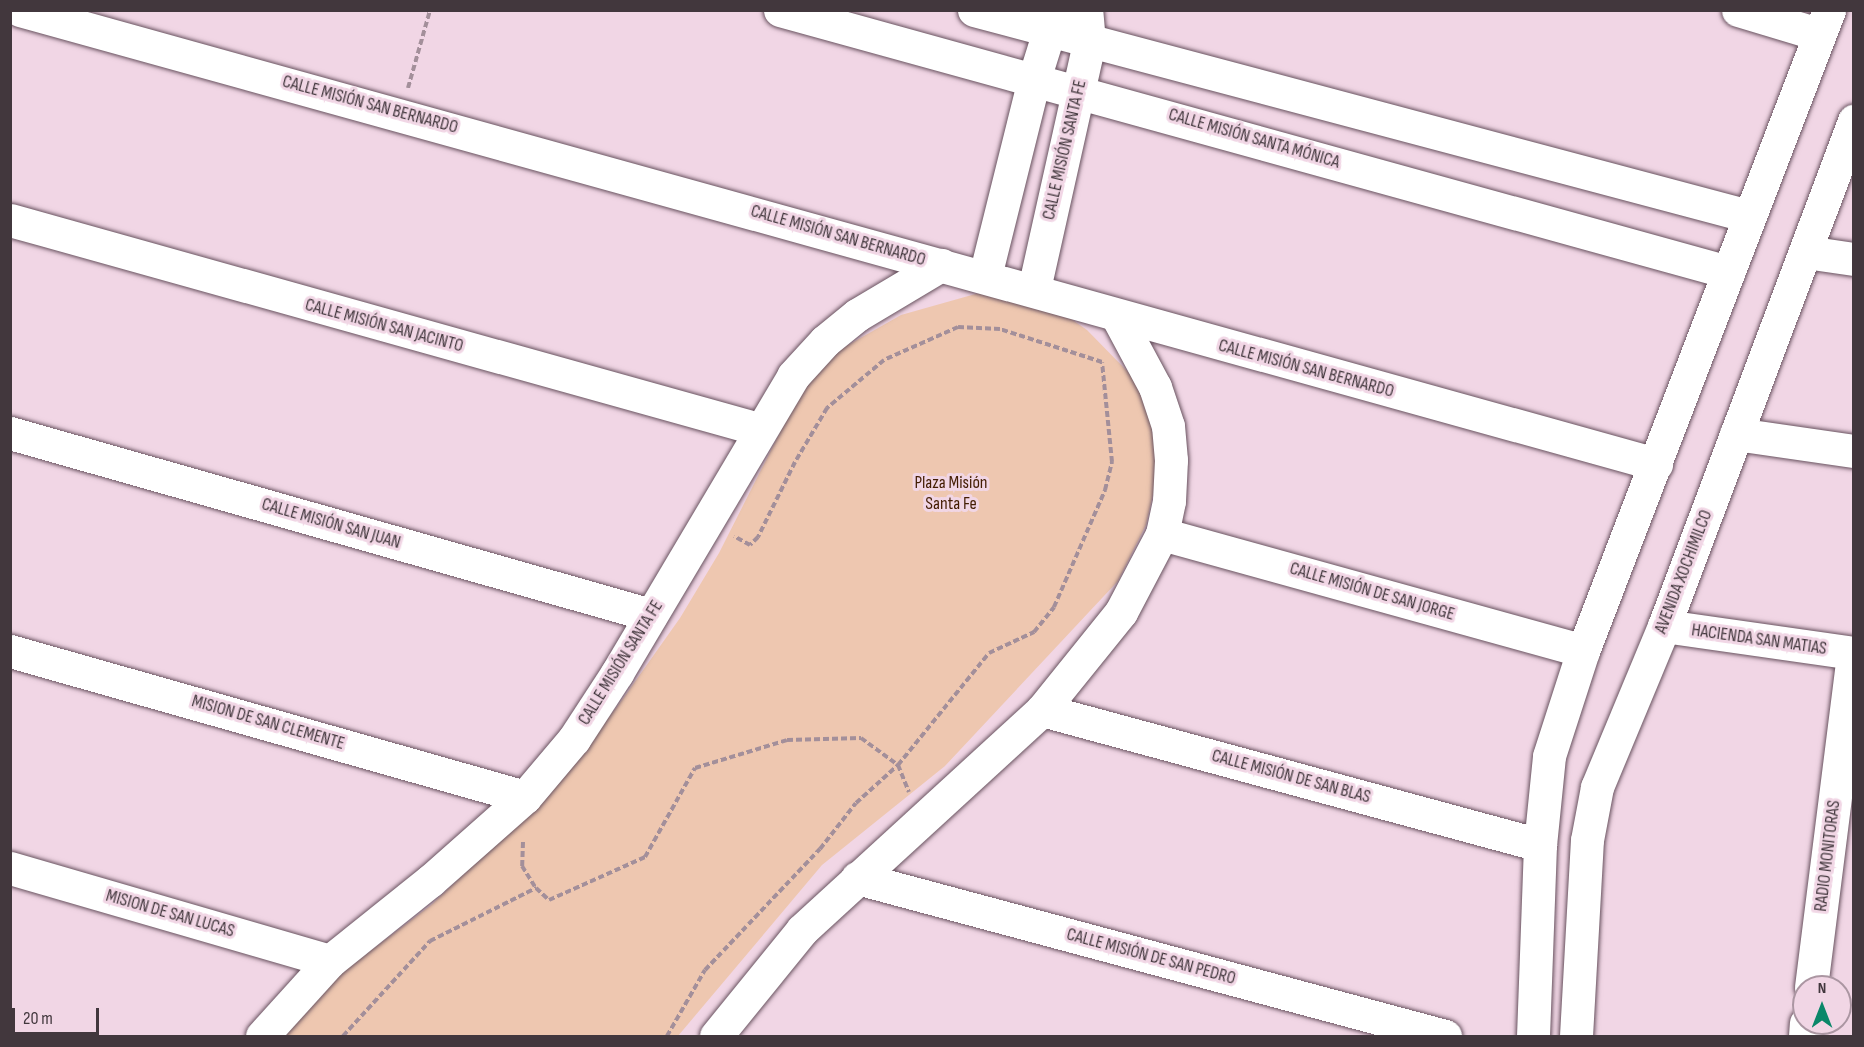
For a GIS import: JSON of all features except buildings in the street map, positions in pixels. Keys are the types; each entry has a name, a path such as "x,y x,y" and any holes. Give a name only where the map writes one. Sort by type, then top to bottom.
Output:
{"street":[{"name":"CALLE MISIÓN SAN BERNARDO","path":"20,10 1034,289 1118,318 1656,464"},
{"name":"CALLE MISIÓN SANTA MÓNICA","path":"780,10 1078,90 1728,272"},
{"path":"974,10 1087,26 1749,216"},
{"path":"1533,1036 1540,845 1549,756 1582,651 1656,464 1824,22 1738,10"},
{"path":"985,276 1034,79 1058,21"},
{"name":"CALLE MISIÓN SANTA FE","path":"1034,289 1078,90 1087,26"},
{"name":"AVENIDA XOCHIMILCO","path":"1576,1036 1590,814 1605,765 1664,626 1854,121"},
{"name":"CALLE MISIÓN SAN JACINTO","path":"10,220 759,429"},
{"path":"1806,252 1854,259"},
{"name":"CALLE MISIÓN SANTA FE","path":"262,1036 330,961 430,881 525,797 574,740 709,522 759,429 793,376 825,341 858,315 941,265"},
{"path":"716,1036 802,930 1042,710 1121,612 1162,534 1169,501 1168,426 1155,387 1118,318"},
{"name":"CALLE MISIÓN SAN JUAN","path":"10,433 651,615"},
{"path":"1736,434 1854,451"},
{"name":"CALLE MISIÓN DE SAN JORGE","path":"1162,534 1582,651"},
{"name":"HACIENDA SAN MATIAS","path":"1664,626 1853,653"},
{"name":"MISION DE SAN CLEMENTE","path":"10,651 525,797"},
{"name":"RADIO MONITORAS","path":"1813,975 1853,653"},
{"name":"CALLE MISIÓN DE SAN BLAS","path":"1042,710 1540,845"},
{"name":"MISION DE SAN LUCAS","path":"10,868 330,961"},
{"name":"CALLE MISIÓN DE SAN PEDRO","path":"858,878 1445,1036"}],"path":[{"path":"400,113 430,10"},
{"path":"667,1036 705,970 813,856 856,803 898,765 989,653 1035,632 1054,607 1106,490 1112,462 1102,362 1000,329 958,327 884,360 827,408 795,462 759,537 750,545 709,522"},
{"path":"525,797 522,866 536,888 549,900 645,857 695,768 786,740 861,738 898,765 901,781 926,815"},
{"path":"343,1036 430,940 536,888"}],"green space":[{"name":"Plaza Misión Santa Fe","path":"986,291 1051,305 1087,330 1131,375 1144,394 1155,444 1155,485 1146,525 1118,581 945,766 822,865 678,1036 276,1036 319,990 431,905 546,794 617,707 680,618 719,553 804,385 834,353 901,315"}]}
